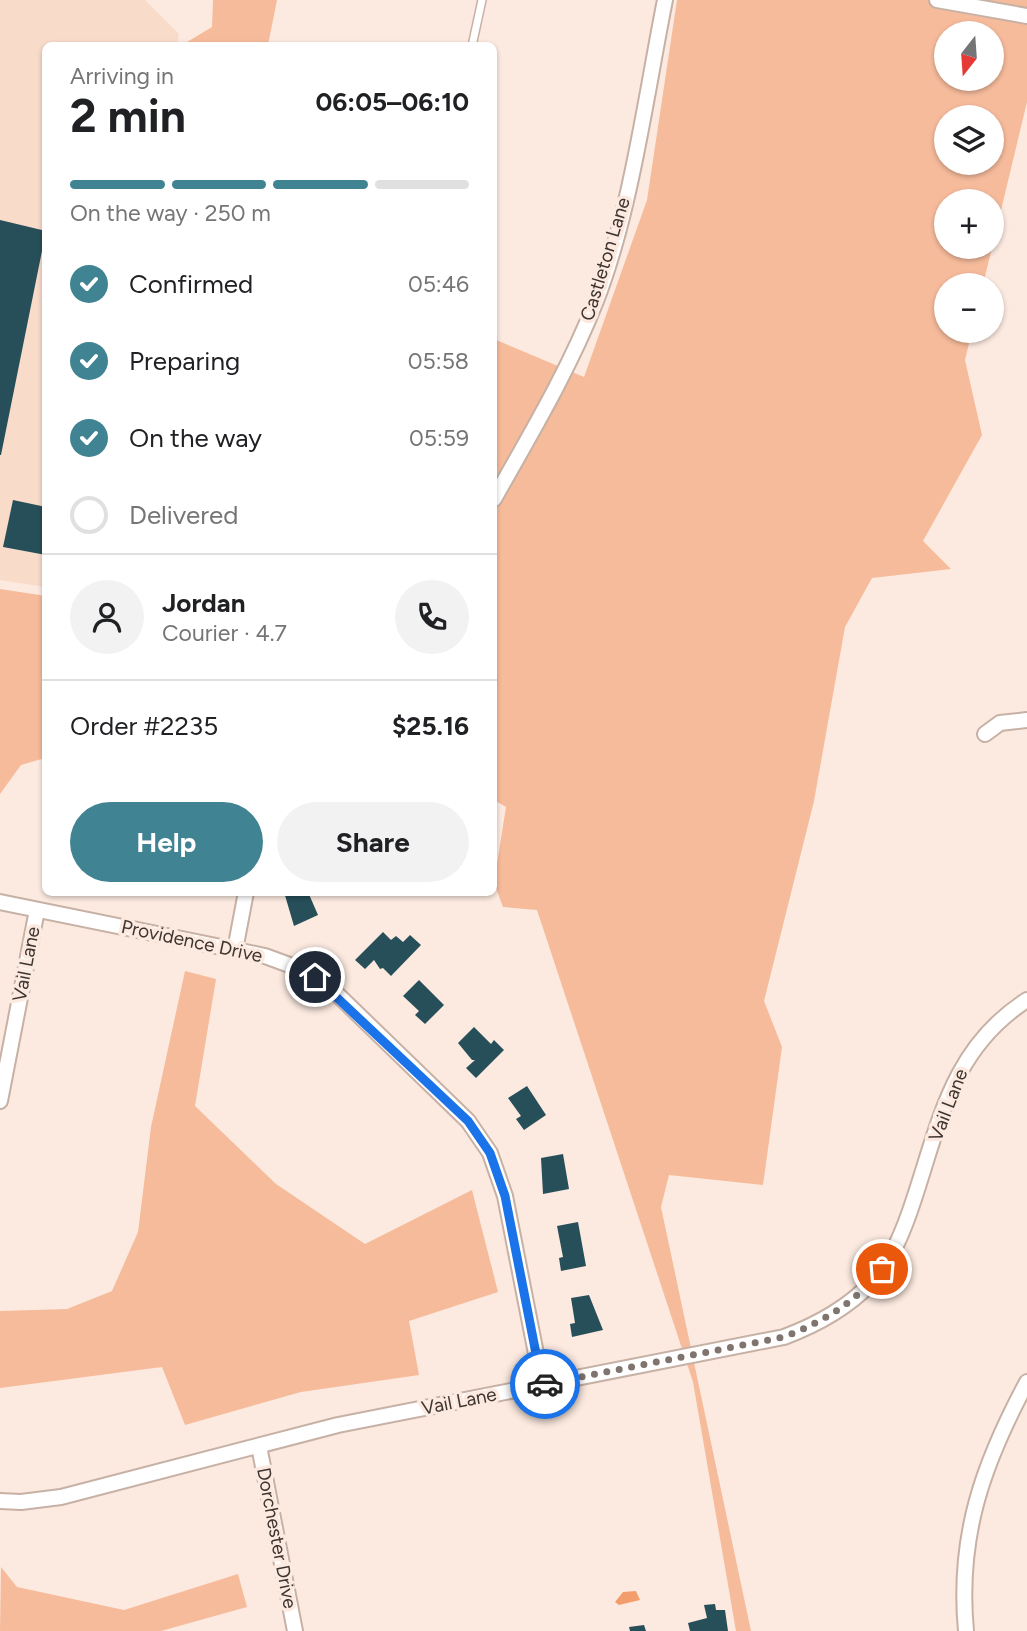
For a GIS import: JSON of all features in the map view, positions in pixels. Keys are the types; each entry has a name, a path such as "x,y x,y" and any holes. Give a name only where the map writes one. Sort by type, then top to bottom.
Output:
{"street":[{"name":"Castleton Lane","path":"497,494 550,400 596,299 638,139 665,0"},
{"path":"937,0 1027,16"},
{"path":"985,734 1000,723 1027,720"},
{"path":"235,950 245,896"},
{"name":"Providence Drive","path":"0,902 282,961 315,977 468,1121 490,1153 505,1196 542,1384"},
{"name":"Vail Lane","path":"0,1101 37,910"},
{"name":"Vail Lane","path":"0,1501 21,1502 61,1497 338,1425 784,1337 816,1323 847,1305 871,1282 899,1241 948,1094 966,1058 989,1029 1027,1000"},
{"path":"966,1631 965,1557 976,1498 996,1443 1027,1382"},
{"name":"Dorchester Drive","path":"258,1446 295,1631"}],"lane":[{"path":"473,42 482,0"}],"shaded area":[{"path":"0,0 145,0 179,34 178,42 42,42 42,587 0,580"},
{"path":"213,0 277,0 269,42 187,42 212,27"},
{"path":"677,0 1027,0 1027,102 1004,198 1004,189 934,189 934,259 989,259 986,273 934,273 934,343 969,343 965,360 982,435 923,541 951,569 872,578 845,627 814,801 764,1001 782,1047 763,1185 669,1175 661,1207 751,1631 736,1631 693,1382 537,910 503,907 497,891 497,864 506,807 497,802 497,340 584,377 647,200"},
{"path":"0,589 42,595 42,759 21,765 0,794"},
{"path":"185,971 216,979 195,1106 276,1184 365,1244 472,1190 498,1292 409,1321 419,1375 301,1392 185,1425 162,1367 0,1388 0,1311 67,1309 112,1291 138,1232 151,1127"},
{"path":"1,1567 17,1587 124,1610 238,1574 247,1607 161,1631 0,1631"},
{"path":"636,1591 640,1600 619,1605 615,1602 623,1592"}],"building":[{"path":"0,220 42,230 42,251 0,455"},
{"path":"13,500 42,506 42,554 3,547"},
{"path":"285,896 310,896 318,915 294,926"},
{"path":"383,932 391,940 396,936 403,942 410,935 421,945 391,976 383,968 380,969 374,960 365,969 355,960"},
{"path":"419,980 444,1005 425,1024 415,1015 419,1011 403,996"},
{"path":"474,1027 491,1044 494,1040 504,1050 476,1078 466,1068 475,1060 472,1060 458,1043"},
{"path":"527,1086 546,1115 524,1130 516,1119 521,1116 508,1098"},
{"path":"563,1154 569,1189 543,1194 541,1158"},
{"path":"578,1222 586,1266 561,1271 559,1258 563,1257 557,1226"},
{"path":"589,1295 603,1330 572,1337 570,1324 575,1323 571,1298"},
{"path":"715,1604 716,1610 725,1610 728,1631 690,1631 688,1623 707,1618 704,1605"},
{"path":"644,1625 646,1631 630,1631 629,1627"}],"way so far":[{"path":"545,1384 784,1337 847,1305 882,1269"}],"route":[{"path":"315,977 338,995 468,1121 490,1153 505,1196 542,1384 545,1384"}]}
